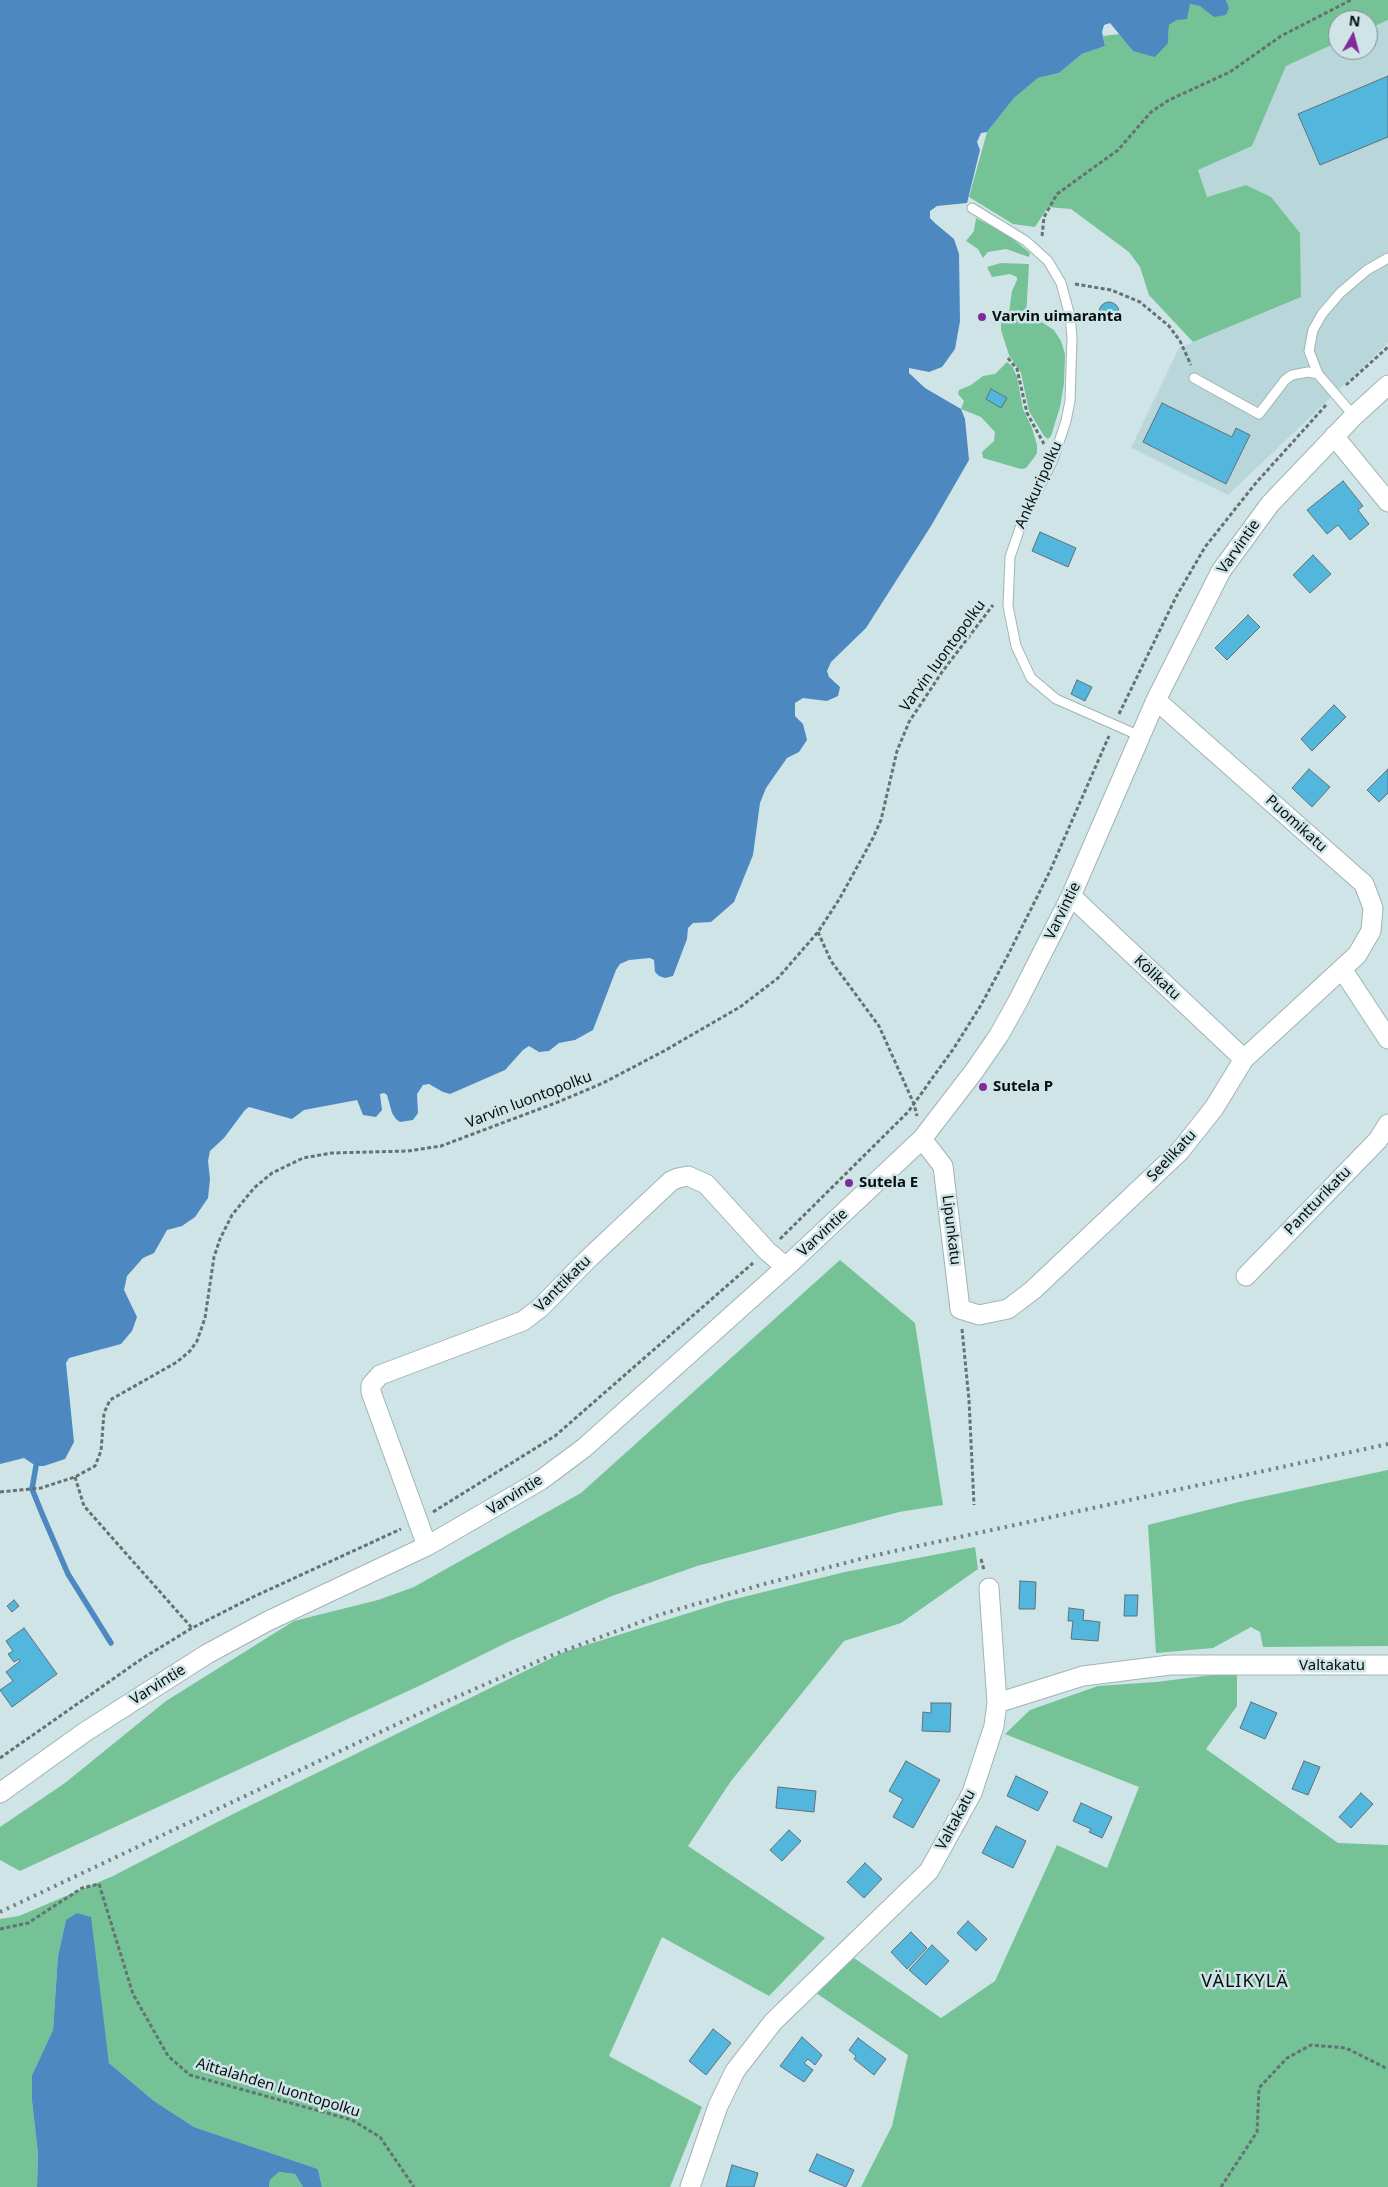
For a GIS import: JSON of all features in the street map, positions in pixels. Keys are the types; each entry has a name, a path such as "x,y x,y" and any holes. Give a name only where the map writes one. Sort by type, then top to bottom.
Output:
{"street":[{"name":"Varvintie","path":"0,1793 101,1722 207,1654 268,1621 427,1546 541,1480 584,1448 786,1268 922,1138 976,1070 999,1035 1071,896 1156,700 1202,606 1232,556 1270,504 1334,436 1388,385"},
{"path":"1334,436 1388,502"},
{"name":"Puomikatu","path":"1156,700 1364,884 1373,908 1371,931 1357,955 1342,968"},
{"name":"Kölikatu","path":"1071,896 1244,1059"},
{"path":"1342,968 1388,1040"},
{"name":"Seelikatu","path":"960,1309 979,1315 1008,1309 1034,1290 1180,1151 1214,1108 1244,1059 1342,968"},
{"name":"Pantturikatu","path":"1246,1276 1378,1140 1388,1124"},
{"name":"Lipunkatu","path":"922,1138 942,1166 960,1309"},
{"name":"Vanttikatu","path":"427,1546 371,1392 371,1385 380,1375 523,1321 540,1308 586,1260 664,1187 678,1178 688,1176 706,1184 767,1251 786,1268"},
{"path":"989,1588 997,1703"},
{"name":"Valtakatu","path":"690,2187 718,2106 735,2071 773,2022 929,1870 972,1793 994,1726 997,1703 1083,1676 1170,1665 1388,1665"}],"lane":[{"name":"Ankkuripolku","path":"972,208 1026,241 1048,261 1061,283 1070,316 1073,356 1070,401 1053,460 1014,541 1010,557 1007,587 1016,646 1030,678 1056,699 1140,736"},
{"path":"1354,416 1318,374 1309,351 1313,330 1322,314 1354,281 1367,270 1388,258"},
{"path":"1194,378 1259,414 1285,380 1292,375 1308,372 1318,374"}],"path":[{"path":"1041,255 1044,216 1057,194 1118,150 1151,112 1169,100 1230,72 1281,36 1352,0"},
{"path":"1061,283 1111,290 1140,302 1169,326 1180,341 1188,357 1194,378"},
{"path":"0,1758 143,1658 192,1628 418,1521 555,1436 767,1251 914,1104 976,1013 1008,956 1050,871 1114,726 1176,597 1205,547 1242,499 1336,394 1388,347"},
{"path":"1008,358 1017,369 1027,413 1053,460"},
{"name":"Varvin luontopolku","path":"0,1492 41,1488 89,1471 99,1460 104,1413 110,1400 177,1362 190,1351 197,1341 206,1318 214,1257 220,1239 232,1215 254,1188 272,1172 303,1158 332,1153 408,1151 441,1146 603,1083 747,1002 778,978 818,932 840,898 881,820 896,751 909,722 942,672 1007,587"},
{"path":"818,932 831,961 879,1026 914,1104 922,1138"},
{"path":"960,1309 970,1400 974,1505"},
{"path":"75,1477 84,1506 192,1628"},
{"name":"Aittalahden luontopolku","path":"0,1929 28,1923 82,1888 99,1884 133,1994 168,2056 190,2075 352,2120 380,2136 414,2187"},
{"path":"1221,2187 1257,2132 1259,2088 1287,2058 1311,2046 1346,2048 1388,2069"}],"shaded area":[{"path":"1388,20 1388,343 1228,495 1131,448 1179,348 1301,297 1246,185 1206,197 1198,170 1252,146 1286,66 1328,47 1328,60 1378,60 1378,24"}],"green space":[{"path":"1226,0 1388,0 1388,20 1378,24 1378,10 1328,10 1328,47 1286,66 1252,146 1198,170 1207,197 1246,185 1271,197 1300,233 1301,297 1193,342 1149,295 1140,267 1129,252 1071,209 1048,207 1035,227 1013,224 969,197 987,132 1014,98 1038,78 1059,73 1082,54 1105,46 1103,36 1120,34 1133,51 1168,43 1169,25 1190,4 1229,8"},
{"path":"976,218 1008,235 1030,253 1029,257 1006,249 988,252 983,258 978,249 966,241 974,231"},
{"path":"1001,263 1029,264 1026,317 1040,321 1054,330 1061,341 1065,354 1064,383 1060,407 1051,436 1048,439 1044,436 1029,411 1021,373 1009,355 1001,330 1001,323 1009,312 1012,291 1017,277 1010,274 992,277 987,267"},
{"path":"1007,362 1012,366 1017,377 1023,409 1032,428 1037,445 1037,453 1026,468 1021,469 983,458 982,452 994,441 995,432 981,417 961,409 964,401 958,394 959,390 971,385 983,376 995,374"},
{"path":"840,1260 915,1323 943,1505 899,1512 697,1566 612,1596 508,1642 421,1685 20,1871 0,1860 0,1827 65,1783 166,1701 294,1621 378,1600 414,1587 581,1493"},
{"path":"1388,1470 1388,1646 1263,1647 1260,1632 1251,1627 1213,1648 1156,1653 1148,1525 1243,1501"},
{"path":"975,1547 978,1569 901,1623 844,1641 731,1781 688,1846 825,1938 769,1996 662,1937 609,2056 702,2107 670,2187 322,2187 318,2169 194,2127 154,2101 109,2063 101,2005 66,1920 58,1956 53,2030 32,2075 32,2101 38,2154 37,2187 0,2187 0,1919 19,1916 113,1876 235,1813 564,1652 727,1601 845,1572"},
{"path":"1237,1672 1237,1706 1206,1749 1338,1843 1388,1845 1388,2187 861,2187 892,2126 908,2055 816,1993 854,1958 941,2018 995,1981 1057,1845 1107,1868 1139,1787 1005,1734 1030,1710 1098,1686 1156,1682"},
{"path":"279,2172 295,2174 303,2187 269,2187 270,2180"}],"water":[{"path":"0,0 1226,0 1229,8 1226,15 1214,17 1200,6 1190,4 1187,19 1176,20 1169,25 1168,43 1155,57 1133,51 1110,23 1104,25 1102,32 1105,46 1082,54 1059,73 1038,78 1014,98 987,132 981,133 977,142 980,150 967,203 937,206 930,211 930,218 954,239 959,254 960,321 955,349 942,367 929,372 909,368 909,373 925,388 961,409 965,419 969,460 931,526 866,628 831,662 827,671 829,677 840,687 838,696 827,701 803,698 795,703 795,716 803,724 807,740 799,752 787,758 766,788 760,803 753,855 734,902 711,922 693,923 688,928 687,939 673,976 665,978 659,976 655,972 654,960 650,958 629,960 620,964 593,1030 575,1040 559,1043 549,1051 539,1052 529,1046 505,1070 450,1094 429,1084 423,1085 417,1094 418,1113 413,1120 400,1122 396,1119 392,1113 387,1095 384,1093 380,1094 382,1110 376,1117 363,1115 357,1100 304,1110 292,1119 249,1107 245,1110 224,1138 210,1151 208,1161 210,1179 208,1198 195,1217 182,1226 167,1230 154,1253 143,1258 127,1276 124,1290 137,1317 132,1331 121,1344 69,1358 66,1363 74,1442 65,1459 44,1466 36,1466 24,1458 0,1464"},
{"path":"77,1913 91,1917 109,2063 154,2101 194,2127 318,2169 322,2187 303,2187 295,2174 279,2172 270,2180 269,2187 37,2187 38,2154 32,2101 32,2075 53,2030 58,1956 66,1920"}],"building":[{"path":"1388,76 1388,137 1320,165 1298,114"},
{"path":"1109,302 1116,305 1119,312 1116,319 1109,322 1102,319 1099,312 1102,305"},
{"path":"991,389 1007,398 1001,408 986,399"},
{"path":"1162,403 1232,437 1236,428 1250,435 1226,484 1143,442"},
{"path":"1343,481 1363,506 1358,510 1369,524 1350,540 1338,525 1327,534 1307,510"},
{"path":"1040,532 1076,548 1068,567 1032,551"},
{"path":"1313,555 1331,574 1310,593 1293,575"},
{"path":"1248,615 1260,627 1227,660 1215,648"},
{"path":"1077,680 1092,687 1085,701 1071,694"},
{"path":"1334,705 1346,717 1312,751 1301,739"},
{"path":"1309,769 1330,787 1312,807 1292,788"},
{"path":"1388,769 1388,793 1379,802 1367,790"},
{"path":"1020,1581 1036,1582 1035,1609 1019,1609"},
{"path":"1125,1595 1138,1595 1137,1616 1124,1616"},
{"path":"14,1600 19,1606 12,1612 7,1606"},
{"path":"1069,1608 1084,1610 1083,1620 1100,1622 1098,1641 1071,1639 1073,1621 1068,1621"},
{"path":"24,1628 57,1674 12,1707 0,1690 13,1681 6,1672 20,1661 19,1659 14,1662 8,1654 13,1651 6,1641"},
{"path":"1251,1702 1277,1713 1265,1739 1240,1728"},
{"path":"931,1703 951,1703 950,1732 922,1731 923,1712 931,1713"},
{"path":"906,1761 940,1780 913,1828 893,1817 903,1799 889,1791"},
{"path":"1304,1761 1320,1767 1308,1795 1292,1789"},
{"path":"1016,1776 1048,1792 1038,1811 1007,1796"},
{"path":"778,1787 816,1791 814,1812 776,1808"},
{"path":"1361,1793 1373,1804 1351,1828 1339,1817"},
{"path":"1081,1803 1112,1817 1102,1838 1089,1832 1091,1829 1073,1821"},
{"path":"996,1826 1026,1841 1013,1868 982,1853"},
{"path":"789,1830 801,1841 782,1861 770,1850"},
{"path":"865,1863 882,1879 864,1898 847,1882"},
{"path":"968,1921 987,1939 976,1951 957,1933"},
{"path":"911,1932 927,1948 907,1969 891,1952"},
{"path":"932,1945 949,1961 926,1985 909,1970"},
{"path":"713,2029 731,2043 706,2075 689,2061"},
{"path":"802,2037 822,2055 815,2065 808,2059 804,2063 813,2070 804,2082 780,2066"},
{"path":"858,2038 886,2059 874,2075 854,2059 856,2056 849,2050"},
{"path":"817,2154 854,2170 846,2187 809,2171"},
{"path":"732,2165 758,2173 754,2187 726,2187"}],"waterway":[{"path":"36,1466 32,1489 43,1516 68,1574 111,1643"}],"railway":[{"path":"0,1912 429,1709 550,1656 662,1614 764,1584 872,1556 1388,1444"}],"place":[{"name":"Varvin uimaranta","path":"982,317"},
{"name":"Sutela P","path":"983,1087"},
{"name":"Sutela E","path":"849,1183"}],"district":[{"name":"VÄLIKYLÄ","path":"1245,1982"}]}
